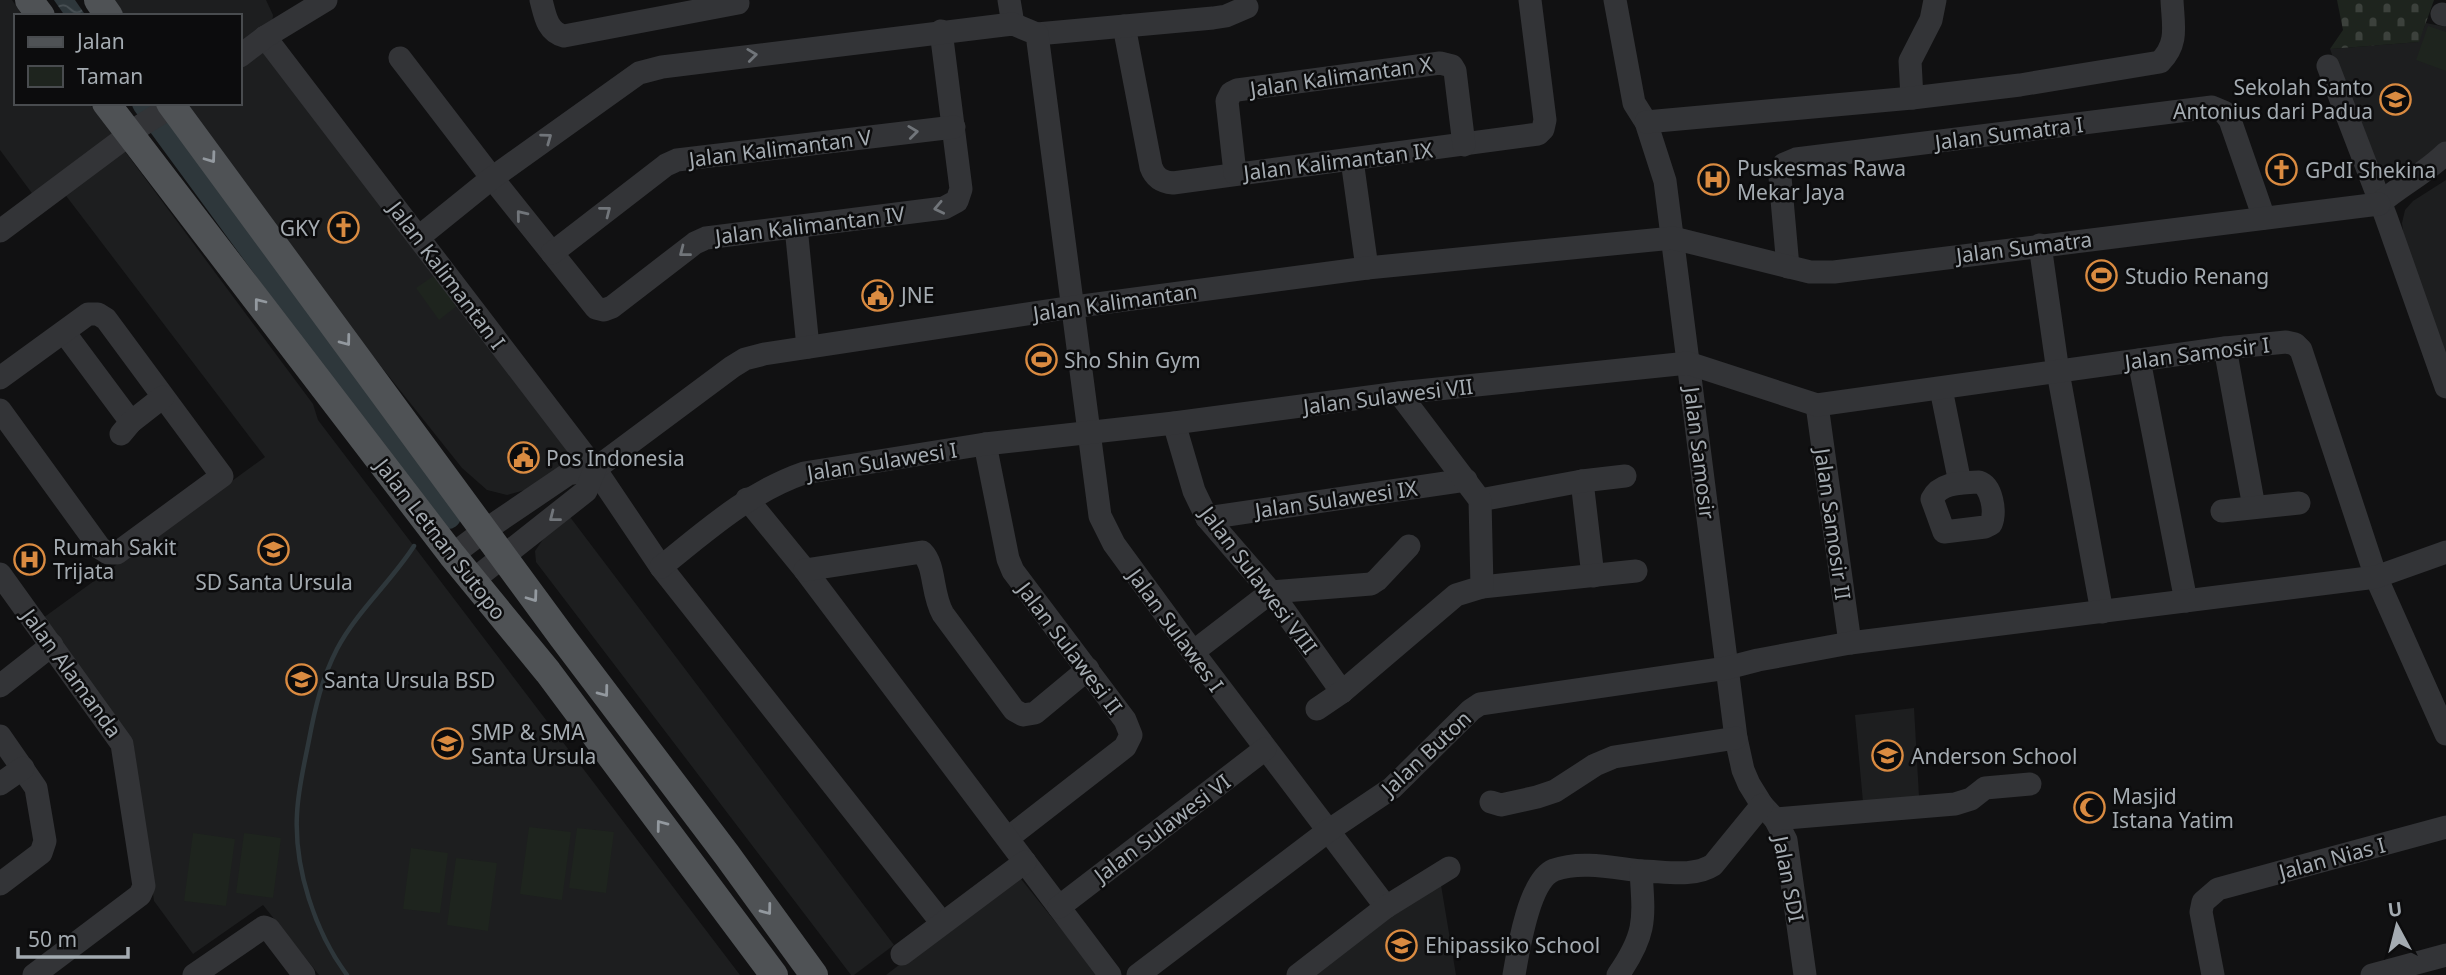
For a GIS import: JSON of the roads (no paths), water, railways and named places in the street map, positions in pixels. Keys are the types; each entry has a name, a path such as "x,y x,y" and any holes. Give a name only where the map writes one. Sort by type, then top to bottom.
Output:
{"main road":[{"name":"Jalan Letnan Sutopo","path":"115,105 158,115 484,531 814,975"},
{"name":"Jalan Letnan Sutopo","path":"158,115 452,555 548,672 770,972"}],"street":[{"path":"242,55 265,37 326,0"},
{"path":"541,0 547,23 556,34 564,36 738,3"},
{"path":"1009,0 1013,24"},
{"name":"Jalan Kalimantan IX","path":"1124,26 1154,174 1166,183 1173,183 1532,136 1543,129 1545,120 1530,0"},
{"name":"Jalan Samosir","path":"1615,0 1634,103 1646,122 1665,181 1727,668"},
{"path":"1912,98 1910,61 1931,20 1935,0"},
{"path":"1646,122 1912,98 2020,85 2161,62 2174,42 2172,0"},
{"path":"419,237 492,178 639,73 662,66 1013,24 1037,34 1226,16 1247,6"},
{"name":"Jalan Kalimantan IV","path":"400,58 596,308 604,310 612,307 700,240 944,208 957,201 961,189 941,31"},
{"name":"Jalan Sulawes I","path":"1037,34 1100,516 1114,544 1192,652 1386,907"},
{"name":"Jalan Kalimantan I","path":"265,37 595,469 661,567 942,923"},
{"name":"Jalan Kalimantan X","path":"1235,173 1227,101 1231,93 1237,90 1440,63 1452,66 1455,71 1464,145"},
{"path":"2328,66 2446,387"},
{"name":"Jalan Sumatra I","path":"1788,267 1780,177 1784,164 1796,159 2211,107 2224,112 2230,121 2264,218"},
{"path":"0,231 158,115"},
{"name":"Jalan Kalimantan V","path":"552,253 666,165 677,160 954,127"},
{"path":"2382,211 2399,186 2434,165 2446,153"},
{"path":"1352,160 1367,268"},
{"path":"2382,211 2446,173"},
{"name":"Jalan Sumatra","path":"1673,238 1810,272 1834,272 2264,218 2382,211"},
{"path":"796,227 808,348"},
{"name":"Jalan Kalimantan","path":"452,555 568,474 595,469 745,359 1073,307 1367,268 1673,238"},
{"path":"2040,245 2058,372 2102,612"},
{"path":"0,378 88,314 98,314 106,319 222,475 117,553 108,553 100,548 0,410"},
{"path":"64,332 126,428 163,397"},
{"name":"Jalan Samosir I","path":"1688,363 1817,405 2225,348 2286,342 2295,344 2301,351 2376,577 2446,734"},
{"path":"2225,348 2254,507"},
{"path":"2139,360 2186,601"},
{"name":"Jalan Sulawesi VII","path":"1089,433 1399,393 1688,363"},
{"path":"1941,388 1960,483"},
{"path":"1399,393 1480,500 1482,587"},
{"name":"Jalan Samosir II","path":"1817,405 1850,643"},
{"name":"Jalan Sulawesi VIII","path":"1174,424 1195,491 1207,518 1271,592 1342,692"},
{"name":"Jalan Sulawesi I","path":"661,567 747,499 780,481 804,472 985,444 1089,433"},
{"name":"Jalan Sulawesi II","path":"985,444 1008,559 1013,571 1125,720 1131,735 1129,742 1007,838"},
{"name":"Jalan Kalimantan","path":"472,581 586,491 595,469"},
{"path":"1480,500 1625,476"},
{"name":"Jalan Sulawesi IX","path":"1207,518 1466,480"},
{"path":"1582,481 1593,576"},
{"path":"747,499 805,570 1110,975"},
{"path":"2222,511 2299,503"},
{"path":"1192,652 1271,592 1371,584 1409,546"},
{"path":"805,570 922,552 930,563 936,602 943,614 1014,710 1023,715 1035,713 1088,669"},
{"name":"Jalan Buton","path":"1138,975 1328,831 1392,788 1480,704 1727,668 1850,643 2376,577 2446,552"},
{"path":"1317,709 1342,692 1456,595 1482,587 1636,571"},
{"name":"Jalan Alamanda","path":"0,574 122,744 144,886 140,895 34,975"},
{"path":"0,686 52,645"},
{"name":"Jalan SDI","path":"1727,668 1736,738 1745,776 1786,840 1805,975"},
{"path":"0,736 38,793 44,847 41,853 0,884"},
{"path":"1491,802 1501,806 1555,791 1595,765 1615,757 1736,738"},
{"name":"Jalan Sulawesi VI","path":"1059,907 1265,749"},
{"path":"0,784 23,768"},
{"path":"1514,975 1530,907 1538,887 1554,870 1583,866 1641,871 1687,872 1707,869 1768,811 1955,804 1971,799 1985,788 2030,784"},
{"name":"Jalan Nias I","path":"2213,975 2201,912 2203,902 2218,889 2446,827"},
{"path":"902,954 1025,862"},
{"path":"1298,975 1386,907 1449,868"},
{"path":"1618,975 1641,935 1641,871"},
{"path":"194,975 260,929 269,929 304,975"},
{"path":"2372,975 2446,955"}],"water":[{"path":"54,0 75,0 85,14 64,14"}],"waterway":[{"path":"146,105 448,516"},
{"path":"347,975 316,919 303,877 297,835 300,787 323,682 337,649 354,622 414,546"}],"place":[{"name":"Sekolah Santo Antonius dari Padua","path":"2396,99"},
{"name":"GPdI Shekina","path":"2282,170"},
{"name":"Puskesmas Rawa Mekar Jaya","path":"1714,180"},
{"name":"GKY","path":"343,228"},
{"name":"Studio Renang","path":"2102,276"},
{"name":"JNE","path":"878,295"},
{"name":"Sho Shin Gym","path":"1041,360"},
{"name":"Pos Indonesia","path":"523,458"},
{"name":"SD Santa Ursula","path":"274,550"},
{"name":"Rumah Sakit Trijata","path":"30,559"},
{"name":"Santa Ursula BSD","path":"301,680"},
{"name":"SMP & SMA Santa Ursula","path":"448,744"},
{"name":"Anderson School","path":"1888,756"},
{"name":"Masjid Istana Yatim","path":"2089,808"},
{"name":"Ehipassiko School","path":"1402,945"}]}
